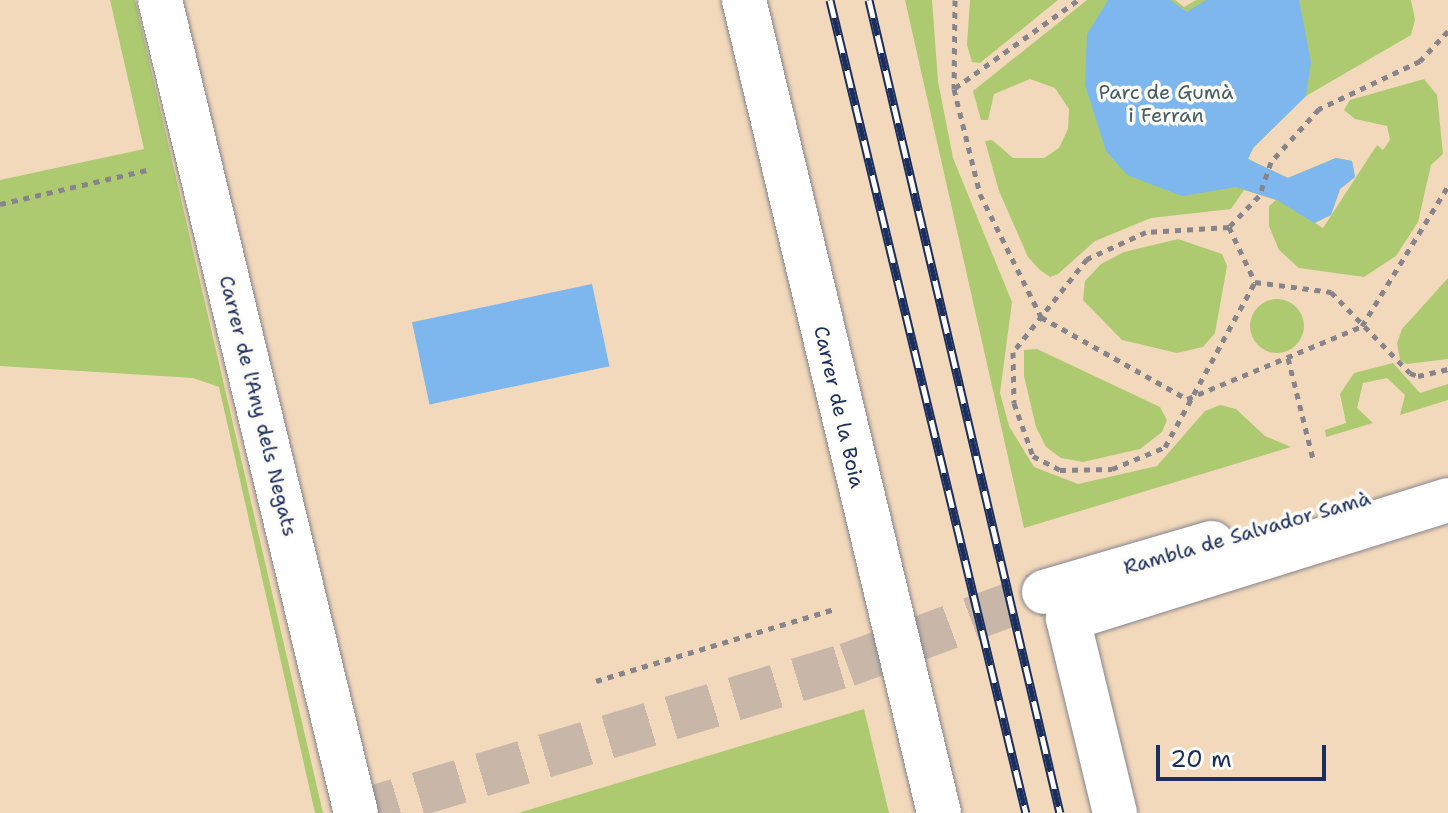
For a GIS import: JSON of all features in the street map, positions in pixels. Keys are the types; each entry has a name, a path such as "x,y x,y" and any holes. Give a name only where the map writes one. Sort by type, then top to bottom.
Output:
{"street":[{"name":"Carrer de l'Any dels Negats","path":"160,0 356,813"},
{"name":"Carrer de la Boia","path":"744,0 939,813"},
{"name":"Rambla de Salvador Samà","path":"1056,606 1448,472"},
{"name":"Rambla de Salvador Samà","path":"1056,606 1448,500"},
{"path":"1056,606 1115,813"}],"path":[{"path":"955,0 954,89 980,194 1041,317 1187,399"},
{"path":"954,89 1078,0"},
{"path":"1255,282 1187,399 1165,447 1112,469 1060,470 1033,456 1014,403 1013,352 1087,259 1146,232 1229,227 1259,196 1271,162 1319,109 1420,61 1448,31"},
{"path":"0,204 158,168"},
{"path":"1187,399 1362,326 1448,186"},
{"path":"1229,227 1255,282"},
{"path":"1255,282 1331,292 1410,373 1418,376 1448,369"},
{"path":"1288,358 1313,459"},
{"path":"596,681 835,609"}],"green space":[{"path":"110,0 135,0 323,813 315,813 219,387 193,378 0,366 0,180 144,149"},
{"path":"905,0 932,0 938,81 953,158 1012,302 1000,393 1009,426 1034,467 1078,484 1157,466 1205,411 1220,405 1236,409 1265,436 1291,447 1024,528"},
{"path":"970,0 1058,0 980,63 972,62 967,45"},
{"name":"Parc de Gumà i Ferran","path":"1087,0 1175,0 1184,7 1196,0 1411,0 1415,20 1411,35 1306,96 1253,148 1248,159 1288,178 1336,158 1352,161 1355,177 1340,189 1331,215 1315,223 1323,228 1377,145 1383,150 1390,140 1387,126 1355,119 1344,110 1350,100 1424,79 1437,95 1443,154 1431,165 1418,222 1396,256 1364,277 1299,268 1279,250 1269,226 1269,206 1276,200 1244,190 1231,209 1151,218 1095,241 1058,274 1050,277 1040,270 1028,257 999,191 985,141 992,140 1013,158 1044,158 1059,148 1068,129 1069,109 1055,88 1030,79 994,94 988,120 981,120 973,91"},
{"path":"1178,239 1222,254 1227,266 1215,333 1203,347 1177,353 1122,340 1083,300 1085,281 1101,264 1124,252"},
{"path":"1448,278 1448,359 1407,364 1400,360 1397,343 1402,329"},
{"path":"1277,299 1296,307 1304,326 1296,345 1277,353 1258,345 1250,326 1258,307"},
{"path":"1037,349 1160,407 1167,420 1162,432 1140,449 1083,462 1061,458 1046,447 1036,427 1024,376 1024,350"},
{"path":"1393,363 1420,393 1448,384 1448,400 1400,415 1405,395 1387,378 1363,383 1357,408 1373,423 1326,437 1325,430 1346,423 1340,394 1354,373"},
{"path":"864,709 889,813 518,813"}],"water":[{"path":"1108,0 1170,0 1187,12 1206,0 1299,0 1311,62 1306,96 1253,148 1248,159 1288,178 1336,158 1352,161 1355,177 1340,189 1331,215 1314,223 1277,200 1236,187 1182,196 1127,175 1106,151 1085,85 1087,34"},
{"path":"592,284 609,366 429,404 412,322"}],"tunnel":[{"path":"355,813 847,665 1044,592"}],"railway":[{"path":"830,0 1026,813"},
{"path":"869,0 1060,813"}]}
